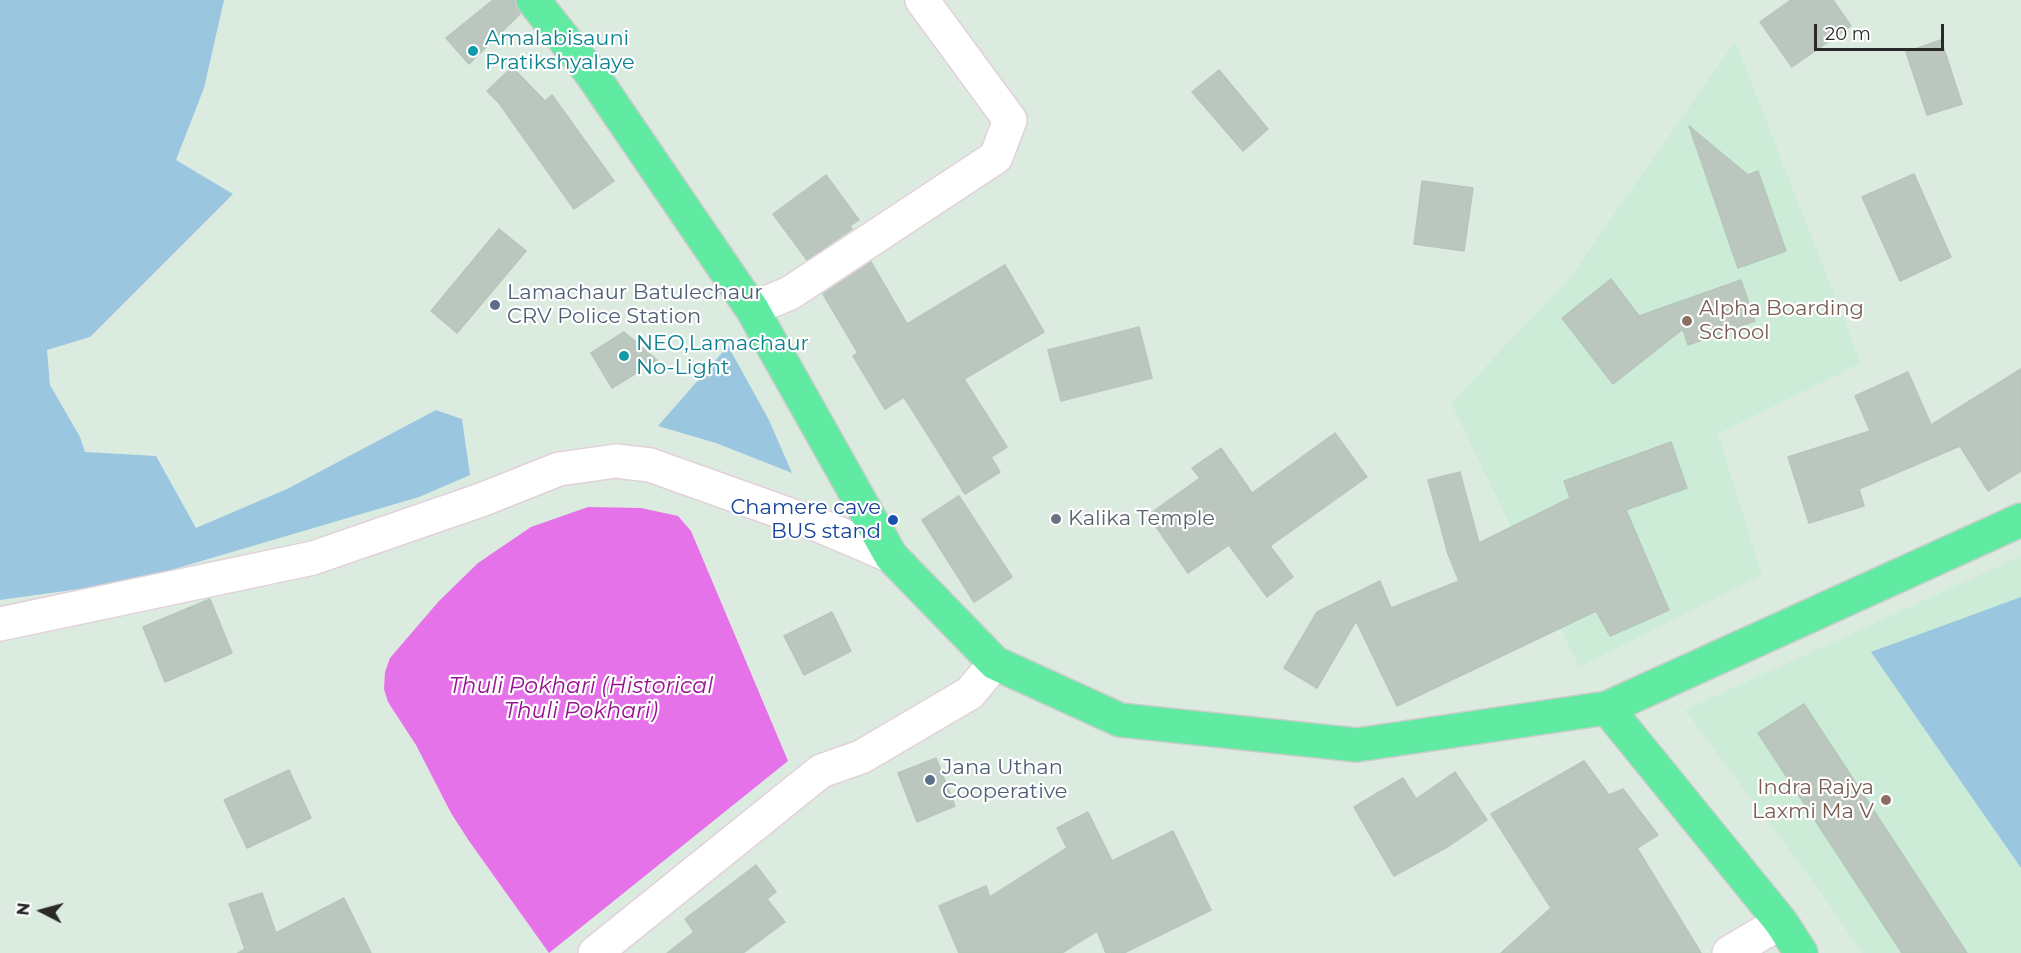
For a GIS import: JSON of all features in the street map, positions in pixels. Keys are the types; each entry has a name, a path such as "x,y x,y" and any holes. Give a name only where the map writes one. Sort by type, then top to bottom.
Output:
{"main road":[{"path":"533,0 591,73 752,309 891,556 994,663 1120,720 1357,745 1607,708 2021,520"},
{"path":"1607,708 1781,922 1801,953"}],"street":[{"path":"752,309 790,293 996,157 1010,120 922,0"},
{"path":"0,624 313,558 481,500 559,469 616,461 650,465 821,526 891,556"},
{"path":"595,953 821,771 861,757 970,693 994,663"},
{"path":"1729,953 1781,922"}],"shaded area":[{"path":"0,0 224,0 204,88 176,160 233,194 90,337 47,350 50,385 80,437 85,452 156,456 196,528 287,489 436,410 462,419 470,475 419,497 130,582 0,600"},
{"name":"Alpha Boarding School","path":"1735,41 1861,363 1718,434 1762,575 1579,667 1451,403 1569,279"},
{"path":"728,346 769,420 792,473 716,443 658,426"},
{"name":"Indra Rajya Laxmi Ma V","path":"2021,556 2021,953 1862,953 1819,890 1685,710"},
{"path":"2021,597 2021,868 1871,652"}],"water":[{"name":"Thuli Pokhari (Historical Thuli Pokhari)","path":"588,507 641,508 678,516 691,531 788,761 549,953 451,813 416,745 388,702 384,689 385,672 390,658 439,601 478,563 531,527"}],"building":[{"path":"493,0 515,0 520,14 469,64 446,38"},
{"path":"1791,0 1833,0 1851,26 1792,67 1760,22"},
{"path":"1941,40 1962,104 1927,115 1906,52"},
{"path":"512,67 545,101 552,95 614,181 574,209 499,103 487,91"},
{"path":"1219,70 1268,129 1243,151 1192,92"},
{"path":"1689,126 1748,175 1758,171 1786,251 1738,268"},
{"path":"1914,174 1951,257 1900,281 1862,197"},
{"path":"826,175 859,220 850,226 852,229 807,260 773,214"},
{"path":"1422,181 1473,188 1464,251 1414,244"},
{"path":"499,229 526,251 457,333 431,311"},
{"path":"871,262 907,324 1005,265 1044,332 964,379 1007,447 991,457 1000,472 965,494 904,397 885,409 853,356 858,353 823,294"},
{"path":"1611,279 1639,316 1741,280 1755,321 1688,345 1683,329 1613,384 1562,318"},
{"path":"1139,327 1152,378 1061,401 1048,350"},
{"name":"NEO,Lamachaur No-Light","path":"624,332 657,360 612,388 591,353"},
{"path":"2021,369 2021,471 1988,491 1960,446 1859,489 1864,506 1809,523 1788,457 1870,431 1855,396 1908,372 1931,425"},
{"path":"1335,433 1367,477 1270,546 1293,577 1267,597 1229,545 1188,573 1148,515 1200,478 1192,468 1221,448 1252,493"},
{"path":"1671,442 1687,488 1626,510 1669,610 1610,636 1596,611 1397,706 1356,621 1317,688 1284,668 1317,612 1380,581 1391,608 1459,581 1448,554 1428,480 1460,472 1479,543 1570,498 1564,481"},
{"path":"959,496 1012,577 974,602 922,520"},
{"path":"210,599 232,653 165,682 143,627"},
{"path":"832,612 851,651 804,675 784,636"},
{"path":"1804,704 1967,953 1902,953 1758,733"},
{"path":"936,758 955,806 917,822 898,773"},
{"path":"1584,761 1609,795 1623,789 1658,835 1637,848 1701,953 1501,953 1551,908 1491,814"},
{"path":"289,770 311,818 247,848 224,800"},
{"path":"1455,772 1487,820 1449,846 1394,876 1354,807 1403,778 1416,799"},
{"path":"1088,812 1112,861 1173,831 1211,910 1124,953 1106,953 1097,931 1062,953 959,953 939,906 986,886 990,897 1067,848 1057,828"},
{"path":"756,865 776,892 767,899 785,922 743,953 667,953 694,932 685,919"},
{"path":"262,893 276,933 344,898 371,953 238,953 245,949 229,904"}],"place":[{"name":"Amalabisauni Pratikshyalaye","path":"473,51"},
{"name":"Lamachaur Batulechaur CRV Police Station","path":"495,305"},
{"name":"Alpha Boarding School","path":"1687,321"},
{"name":"NEO,Lamachaur No-Light","path":"624,356"},
{"name":"Kalika Temple","path":"1056,519"},
{"name":"Chamere cave BUS stand","path":"893,520"},
{"name":"Jana Uthan Cooperative","path":"930,780"},
{"name":"Indra Rajya Laxmi Ma V","path":"1886,800"}]}
